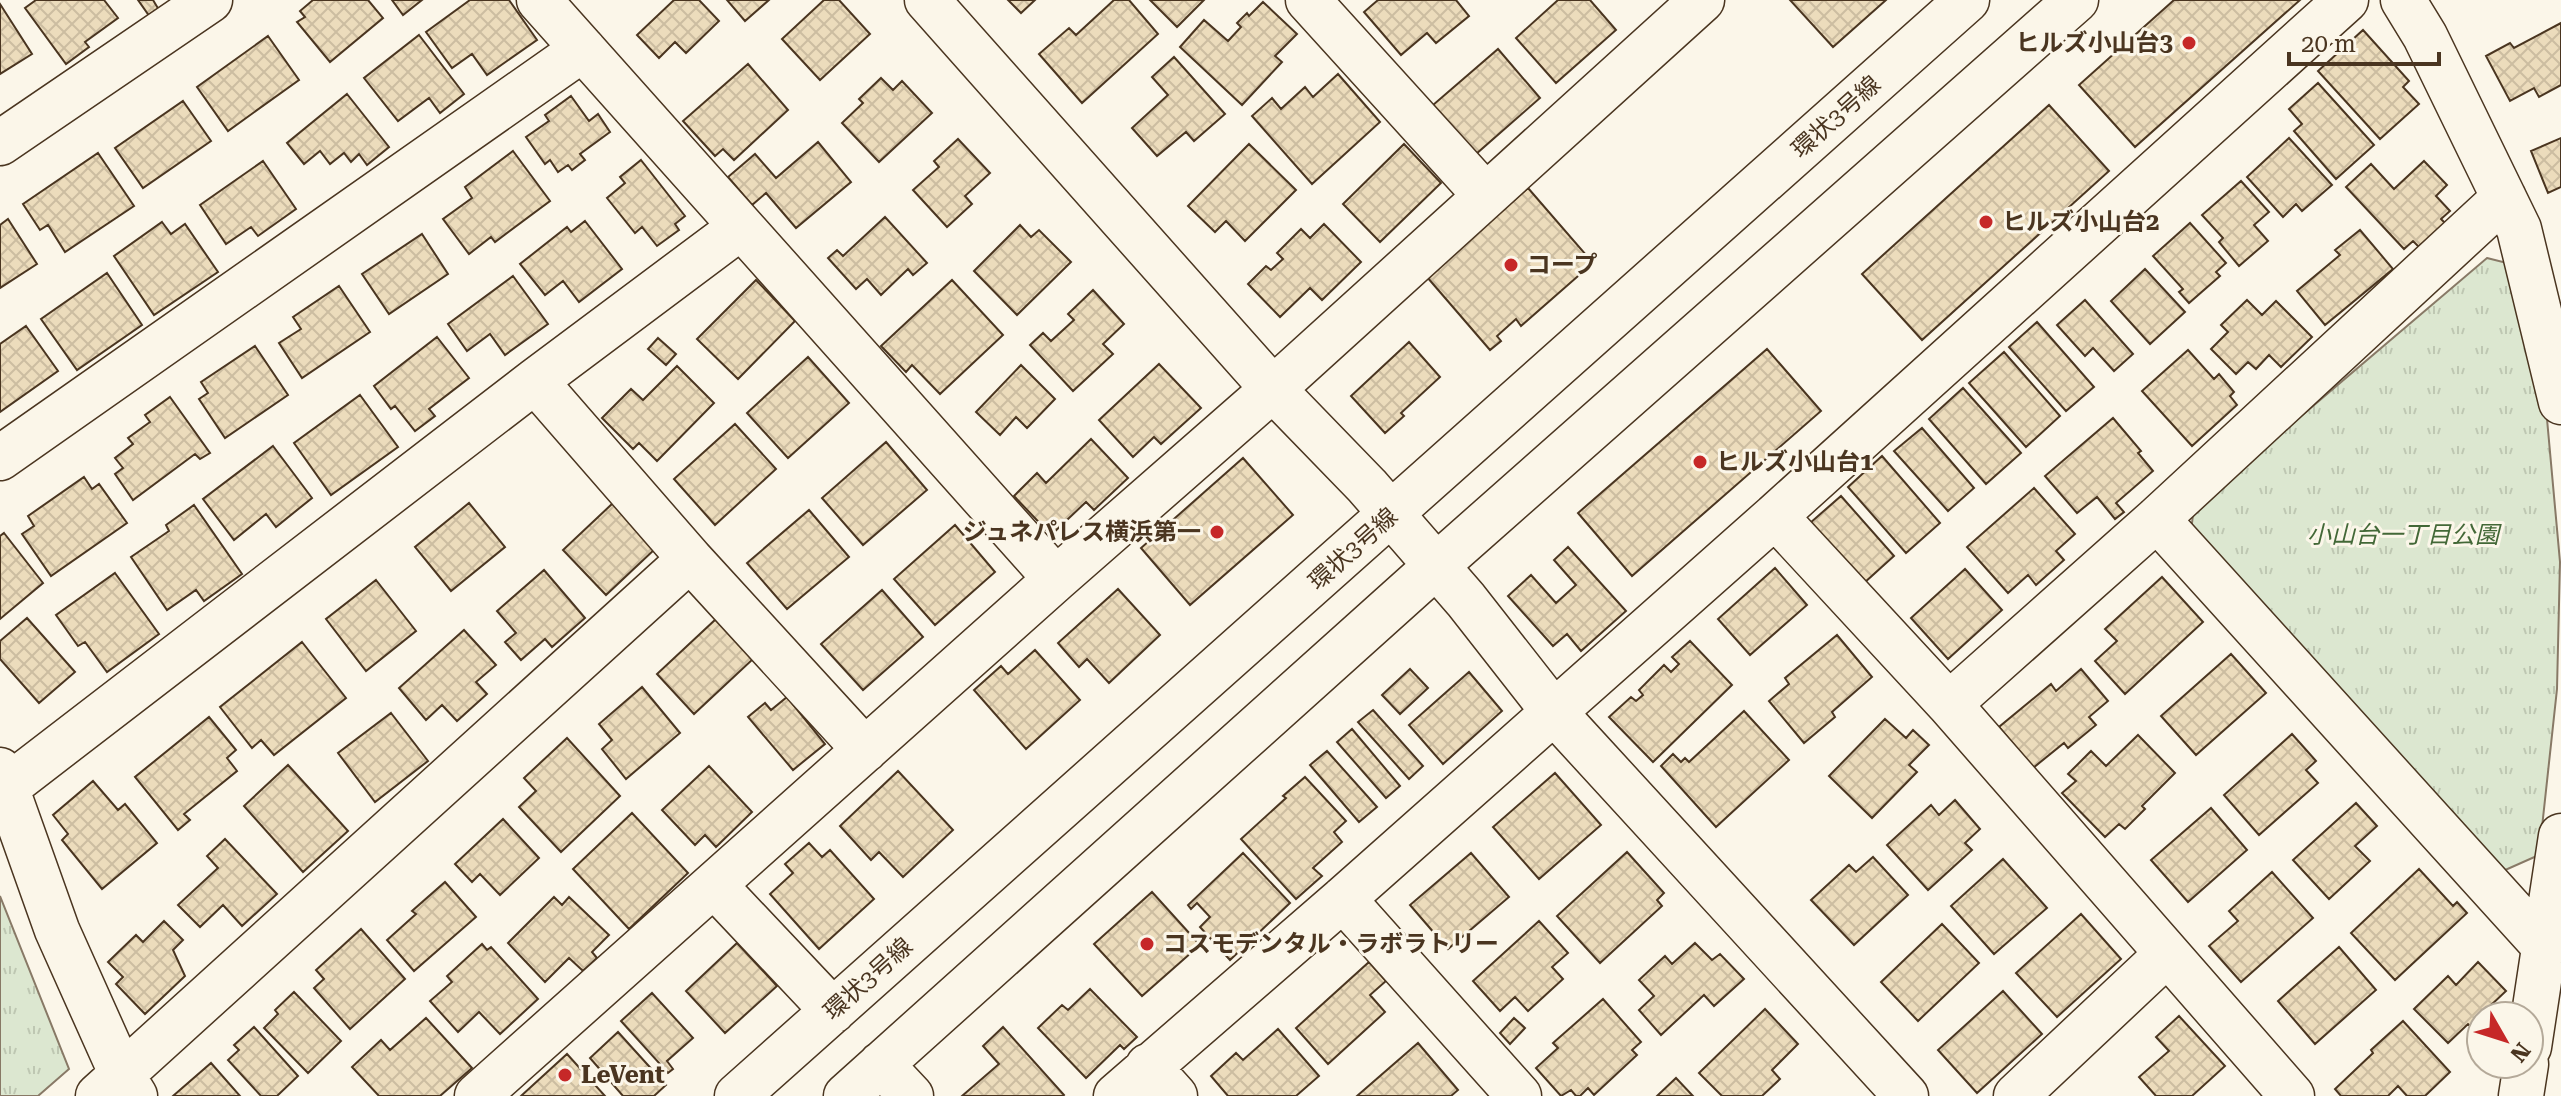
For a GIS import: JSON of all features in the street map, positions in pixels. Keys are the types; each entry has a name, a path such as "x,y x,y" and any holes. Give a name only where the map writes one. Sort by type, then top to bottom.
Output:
{"street":[{"path":"0,143 210,0"},
{"path":"539,0 1056,579"},
{"path":"927,0 1273,389 1367,486 1553,711 1906,1096"},
{"path":"1308,0 1485,195"},
{"path":"477,1096 1273,389 1702,0"},
{"name":"環状3号線","path":"737,1096 1967,0"},
{"path":"846,1096 1436,566 2076,0"},
{"path":"1116,1096 1162,1081 1343,899 1775,516 2346,0"},
{"path":"2403,0 2425,36 2519,229 2561,402"},
{"path":"0,458 583,49"},
{"path":"1949,704 2157,519 2504,198"},
{"path":"690,559 118,1089 57,930 4,778 741,227"},
{"path":"535,381 690,559 865,750"},
{"path":"1775,516 1949,704 2292,1096"},
{"path":"2157,519 2545,947"},
{"path":"2537,1000 2560,845"},
{"path":"714,885 833,1011"},
{"path":"1343,899 1519,1096"},
{"path":"2016,1096 2167,954"},
{"path":"881,1064 911,1096"}],"green space":[{"name":"小山台一丁目公園","path":"2487,258 2507,263 2546,408 2560,562 2557,689 2539,855 2503,871 2191,531 2194,507"},
{"path":"0,896 69,1069 38,1096 0,1096"}],"building":[{"path":"36,0 104,0 118,18 85,42 89,47 66,64 25,8"},
{"path":"138,0 153,0 159,10 150,17"},
{"path":"313,0 368,0 383,18 330,62 297,22 305,17 300,11"},
{"path":"392,0 422,0 403,15"},
{"path":"470,0 509,0 537,40 487,75 472,54 452,68 426,32"},
{"path":"674,0 699,0 719,21 686,53 675,42 659,58 637,35"},
{"path":"727,0 769,0 745,21"},
{"path":"824,0 839,0 870,34 820,80 782,39"},
{"path":"1008,0 1035,0 1021,13"},
{"path":"1114,0 1129,0 1158,34 1082,103 1039,54 1069,28 1076,35"},
{"path":"1150,0 1204,0 1177,27"},
{"path":"1378,0 1456,0 1469,16 1436,43 1427,33 1401,55 1364,12"},
{"path":"1558,0 1590,0 1616,30 1556,83 1516,38"},
{"path":"1790,0 1886,0 1833,47"},
{"name":"ヒルズ小山台3","path":"2174,0 2300,0 2135,147 2079,85"},
{"path":"1263,2 1297,34 1275,56 1282,62 1242,105 1180,47 1204,20 1228,41 1241,27 1237,23"},
{"path":"0,4 32,54 0,74"},
{"path":"2561,23 2561,85 2539,97 2534,88 2510,101 2486,56 2510,43 2514,48"},
{"path":"2363,30 2409,81 2403,87 2419,104 2380,139 2318,71"},
{"path":"419,35 464,94 440,113 429,98 398,121 364,78"},
{"path":"268,36 299,80 228,131 197,87"},
{"path":"1498,49 1540,98 1476,154 1433,105"},
{"path":"1174,57 1225,114 1194,141 1186,132 1157,156 1132,128 1168,95 1152,77"},
{"path":"748,64 788,110 734,160 723,149 715,156 683,121"},
{"path":"1338,74 1380,122 1312,184 1252,116 1272,98 1281,109 1305,87 1313,97"},
{"path":"881,78 893,90 902,81 932,113 879,162 842,123 863,103 859,99"},
{"path":"2318,83 2374,145 2336,179 2294,131 2302,124 2289,109"},
{"path":"347,94 389,147 367,165 359,154 351,162 344,153 330,164 320,151 304,164 287,143"},
{"path":"571,96 589,121 598,114 610,132 580,154 585,160 572,170 568,165 558,172 550,160 545,164 526,137 549,121 545,115"},
{"path":"183,101 211,141 143,188 115,148"},
{"name":"ヒルズ小山台2","path":"2049,105 2109,171 1922,340 1862,274"},
{"path":"2289,138 2332,185 2302,211 2296,204 2283,217 2247,177"},
{"path":"2561,138 2561,187 2548,193 2531,151"},
{"path":"958,139 990,173 965,196 972,204 947,227 913,190 939,167 934,161"},
{"path":"818,142 851,182 796,228 766,193 752,205 728,177 755,154 776,178"},
{"path":"1249,144 1296,190 1245,241 1226,221 1215,232 1188,206"},
{"path":"1404,144 1441,183 1380,242 1343,204"},
{"path":"513,151 550,201 495,242 491,237 469,254 443,219 472,198 465,187"},
{"path":"98,153 134,206 65,252 48,225 40,230 23,204"},
{"path":"641,160 685,216 675,224 679,230 657,246 642,227 635,233 607,198 625,183 620,177"},
{"path":"263,161 296,209 258,236 251,227 226,244 200,205"},
{"path":"2424,161 2447,185 2436,196 2450,211 2441,219 2453,231 2427,255 2413,241 2404,249 2346,187 2371,164 2394,189"},
{"path":"2241,181 2269,212 2254,225 2268,241 2239,266 2219,242 2223,238 2202,215"},
{"path":"1528,188 1593,263 1521,326 1516,319 1497,336 1501,341 1490,350 1427,277"},
{"path":"885,217 927,263 913,275 908,269 881,295 867,279 856,289 828,258 837,250 843,256"},
{"path":"8,219 37,264 0,288 0,225"},
{"path":"585,221 622,269 579,302 563,281 545,295 520,264 567,227 571,232"},
{"path":"162,222 171,234 185,224 218,272 154,315 114,256"},
{"path":"2190,223 2226,263 2216,272 2220,276 2189,303 2179,292 2183,289 2153,256"},
{"path":"1324,224 1361,262 1322,300 1310,288 1280,317 1248,284 1266,266 1271,270 1283,259 1277,253 1301,229 1310,238"},
{"path":"1020,225 1031,237 1039,230 1071,262 1017,315 974,271"},
{"path":"2360,230 2393,269 2325,325 2297,291 2340,255 2335,250"},
{"path":"422,234 448,274 389,314 362,274"},
{"path":"2145,269 2185,312 2150,344 2111,301"},
{"path":"107,273 142,325 77,370 41,319"},
{"path":"513,276 548,324 505,355 490,334 467,351 448,324"},
{"path":"756,280 795,321 738,379 697,339"},
{"path":"952,280 1003,335 940,394 912,365 906,372 881,346"},
{"path":"339,286 370,332 302,378 279,343 301,329 293,317"},
{"path":"1093,290 1124,324 1103,344 1113,354 1073,391 1030,345 1043,333 1051,341 1074,320 1068,314"},
{"path":"2085,300 2133,354 2114,371 2093,348 2085,356 2057,325"},
{"path":"2247,300 2262,315 2276,301 2312,337 2281,367 2269,355 2256,369 2248,362 2236,374 2211,349 2228,332 2221,325"},
{"path":"2037,322 2094,387 2066,411 2009,347"},
{"path":"26,326 58,371 0,412 0,344"},
{"path":"437,337 469,378 429,409 435,416 415,431 395,406 391,409 374,386"},
{"path":"658,338 676,354 666,365 648,349"},
{"path":"1409,342 1440,377 1401,413 1404,416 1385,433 1351,396"},
{"path":"255,346 288,395 225,438 199,399 208,393 201,382"},
{"name":"ヒルズ小山台1","path":"1767,349 1821,411 1632,576 1578,513"},
{"path":"2188,350 2214,379 2219,374 2234,392 2230,396 2237,405 2192,446 2142,391"},
{"path":"2004,352 2060,416 2026,447 1969,383"},
{"path":"808,357 849,403 788,458 747,413"},
{"path":"1159,364 1201,408 1161,444 1154,437 1133,457 1099,420"},
{"path":"1021,365 1055,399 1027,428 1016,417 1000,435 976,412"},
{"path":"677,366 714,403 657,461 639,443 633,449 602,418 631,389 643,400"},
{"path":"1963,388 2021,453 1986,484 1929,419"},
{"path":"360,395 398,447 331,495 294,443"},
{"path":"170,397 210,453 200,459 195,454 133,500 115,474 123,468 115,458 133,444 128,438 150,422 145,415"},
{"path":"2113,418 2141,451 2138,453 2153,471 2116,503 2124,512 2115,519 2097,497 2077,513 2045,476"},
{"path":"735,424 776,469 715,525 674,479"},
{"path":"1922,428 1974,488 1948,511 1894,451"},
{"path":"1091,439 1128,478 1094,510 1086,502 1051,535 1014,496 1037,473 1046,483"},
{"path":"886,442 927,490 863,545 822,498"},
{"path":"273,446 312,498 276,527 266,514 234,540 203,499"},
{"path":"1882,456 1940,523 1906,553 1848,487"},
{"name":"ジュネパレス横浜第一","path":"1243,458 1293,515 1190,605 1141,548"},
{"path":"84,477 92,489 99,484 127,523 51,576 22,534 34,526 28,516"},
{"path":"2034,488 2075,534 2056,551 2064,560 2036,585 2028,575 2008,593 1967,547"},
{"path":"1841,496 1894,556 1864,583 1810,523"},
{"path":"469,503 505,547 451,591 415,547"},
{"path":"613,503 655,549 606,595 563,550"},
{"path":"194,505 242,574 204,601 196,590 167,610 131,557 169,531 166,525"},
{"path":"809,510 849,557 787,609 747,563"},
{"path":"955,525 995,572 935,625 894,579"},
{"path":"4,533 43,583 0,619 0,536"},
{"path":"1568,547 1626,611 1581,651 1567,634 1553,646 1508,596 1531,575 1556,603 1576,585 1554,560"},
{"path":"1775,568 1807,605 1750,655 1718,619"},
{"path":"1965,569 2002,610 1948,659 1911,618"},
{"path":"544,570 585,618 552,647 545,639 521,660 505,642 516,633 497,611"},
{"path":"115,573 159,634 107,672 85,642 78,646 56,615"},
{"path":"2162,577 2203,622 2125,694 2095,661 2117,641 2105,629"},
{"path":"376,580 416,631 366,671 326,619"},
{"path":"1118,589 1160,635 1109,683 1087,659 1079,667 1058,643"},
{"path":"882,590 923,637 863,690 821,644"},
{"path":"27,618 75,672 39,703 0,659 0,641"},
{"path":"716,619 753,659 694,714 657,674"},
{"path":"464,630 496,665 476,682 487,694 457,721 442,705 426,720 399,688"},
{"path":"1837,635 1872,677 1832,712 1835,717 1804,743 1769,701 1789,684 1785,678"},
{"path":"1690,641 1732,685 1653,762 1609,717 1631,697 1636,701 1643,695 1639,690 1664,665 1671,672 1679,664 1672,657"},
{"path":"302,642 346,698 274,755 261,740 252,748 220,707"},
{"path":"1035,650 1080,700 1026,749 974,690 1001,666 1008,674"},
{"path":"2231,654 2266,693 2196,755 2161,716"},
{"path":"1410,669 1428,688 1400,714 1382,695"},
{"path":"2081,669 2108,701 2089,717 2096,725 2068,748 2064,743 2033,768 1999,727 2051,684 2056,691"},
{"path":"1469,672 1502,711 1443,764 1409,725"},
{"path":"642,687 680,733 626,779 602,749 612,740 599,724"},
{"path":"787,697 825,744 793,770 748,717 765,703 771,710"},
{"path":"1373,710 1423,766 1409,779 1358,722"},
{"path":"1744,711 1789,760 1716,827 1661,766 1673,754 1681,762 1685,758 1689,762"},
{"path":"391,713 428,761 375,802 338,753"},
{"path":"209,717 236,750 227,758 237,771 184,814 190,820 178,830 135,777"},
{"path":"1885,719 1906,738 1913,730 1929,745 1909,765 1917,772 1872,818 1829,776"},
{"path":"1352,729 1400,786 1386,798 1337,742"},
{"path":"2292,734 2316,761 2306,770 2318,783 2259,835 2224,795"},
{"path":"2138,735 2175,773 2142,806 2145,809 2125,829 2119,824 2105,837 2062,793 2076,781 2068,774 2091,751 2106,766"},
{"path":"567,738 620,796 561,852 519,807 536,791 524,778"},
{"path":"1327,751 1377,807 1359,822 1310,765"},
{"path":"288,765 348,831 303,872 244,806"},
{"path":"709,766 752,812 716,847 705,835 695,845 662,810"},
{"path":"898,771 953,830 903,877 879,852 871,860 840,826"},
{"path":"1555,773 1601,825 1539,879 1493,827"},
{"path":"1305,777 1346,821 1334,832 1342,842 1313,868 1322,876 1296,899 1241,839"},
{"path":"93,781 118,810 125,804 157,843 102,889 62,840 68,834 53,815"},
{"path":"1955,800 1980,829 1965,843 1972,850 1928,890 1887,845 1931,805 1939,815"},
{"path":"2356,803 2377,826 2355,846 2370,861 2329,899 2293,860"},
{"path":"2211,808 2247,850 2188,902 2151,860"},
{"path":"632,813 688,873 629,929 573,869"},
{"path":"503,819 539,858 500,895 480,874 472,882 455,864"},
{"path":"225,839 277,894 242,926 223,905 200,927 178,905 218,868 207,856"},
{"path":"809,843 822,857 830,850 874,899 819,949 770,894 793,873 785,864"},
{"path":"1627,852 1664,893 1657,900 1662,906 1600,963 1557,916"},
{"path":"1243,853 1290,903 1230,960 1200,927 1210,917 1197,903 1191,909 1188,905"},
{"path":"1471,853 1509,897 1448,949 1410,905"},
{"path":"1873,857 1908,895 1854,945 1811,900 1849,865 1856,872"},
{"path":"2003,859 2047,908 1994,954 1951,906"},
{"path":"2419,869 2453,906 2457,902 2467,913 2395,980 2351,933"},
{"path":"2272,872 2313,918 2241,982 2209,946 2238,921 2229,911"},
{"path":"445,882 476,917 414,971 387,940 416,914 412,911"},
{"name":"コスモデンタル・ラボラトリー","path":"1152,892 1200,945 1142,996 1094,944"},
{"path":"554,897 562,905 569,897 609,935 592,952 597,958 583,971 569,958 545,982 508,943"},
{"path":"2081,914 2121,959 2057,1017 2016,973"},
{"path":"164,921 183,940 173,950 185,976 145,1014 116,984 123,977 108,962 136,935 143,942"},
{"path":"1539,921 1568,953 1552,967 1563,979 1528,1011 1515,997 1500,1011 1473,981"},
{"path":"1942,924 1979,963 1918,1021 1881,982"},
{"path":"361,929 405,979 350,1029 314,988 324,979 316,970"},
{"path":"737,943 777,986 725,1033 686,991"},
{"path":"1695,943 1712,960 1720,954 1744,979 1714,1006 1704,995 1661,1035 1639,1010 1654,996 1639,980 1665,956 1672,964"},
{"path":"482,944 487,950 491,947 538,999 500,1034 479,1012 458,1032 430,1001 452,982 447,976"},
{"path":"2339,947 2376,990 2315,1044 2278,1001"},
{"path":"1369,962 1386,981 1370,995 1385,1012 1328,1064 1296,1028"},
{"path":"2478,962 2506,991 2496,1000 2465,1000 2465,1027 2448,1043 2414,1009 2448,976 2456,985"},
{"path":"1090,989 1137,1037 1124,1049 1120,1045 1086,1078 1038,1028 1062,1005 1068,1010"},
{"path":"2003,991 2042,1034 1977,1093 1938,1050"},
{"path":"294,992 341,1041 308,1073 264,1028 278,1014 275,1010"},
{"path":"652,993 693,1038 667,1061 673,1069 668,1073 621,1021"},
{"path":"1603,999 1641,1042 1632,1050 1637,1055 1594,1095 1588,1088 1580,1096 1571,1090 1561,1096 1536,1068 1558,1048 1553,1043"},
{"path":"1765,1009 1798,1044 1772,1070 1780,1079 1762,1096 1722,1096 1699,1073"},
{"path":"2179,1016 2225,1066 2192,1096 2156,1096 2139,1077 2169,1051 2156,1037"},
{"path":"426,1018 472,1068 440,1096 379,1096 352,1067 381,1040 390,1050"},
{"path":"1514,1018 1525,1028 1510,1044 1500,1033"},
{"path":"2403,1021 2450,1072 2425,1096 2407,1096 2398,1086 2388,1096 2341,1096 2335,1089"},
{"path":"254,1027 298,1076 277,1096 261,1096 228,1060 239,1050 234,1045"},
{"path":"1003,1027 1063,1096 962,1096 999,1064 983,1046"},
{"path":"1278,1029 1319,1076 1296,1096 1228,1096 1211,1076 1236,1053 1243,1060"},
{"path":"618,1032 666,1085 654,1096 623,1096 590,1058"},
{"path":"1418,1043 1458,1090 1451,1096 1357,1096"},
{"name":"LeVent","path":"567,1054 605,1096 521,1096"},
{"path":"211,1063 240,1096 173,1096"},
{"path":"1676,1078 1693,1096 1657,1096"}],"place":[{"name":"ヒルズ小山台3","path":"2189,43"},
{"name":"ヒルズ小山台2","path":"1986,222"},
{"name":"コープ","path":"1511,265"},
{"name":"ヒルズ小山台1","path":"1700,462"},
{"name":"ジュネパレス横浜第一","path":"1217,532"},
{"name":"コスモデンタル・ラボラトリー","path":"1147,944"},
{"name":"LeVent","path":"565,1075"}]}
